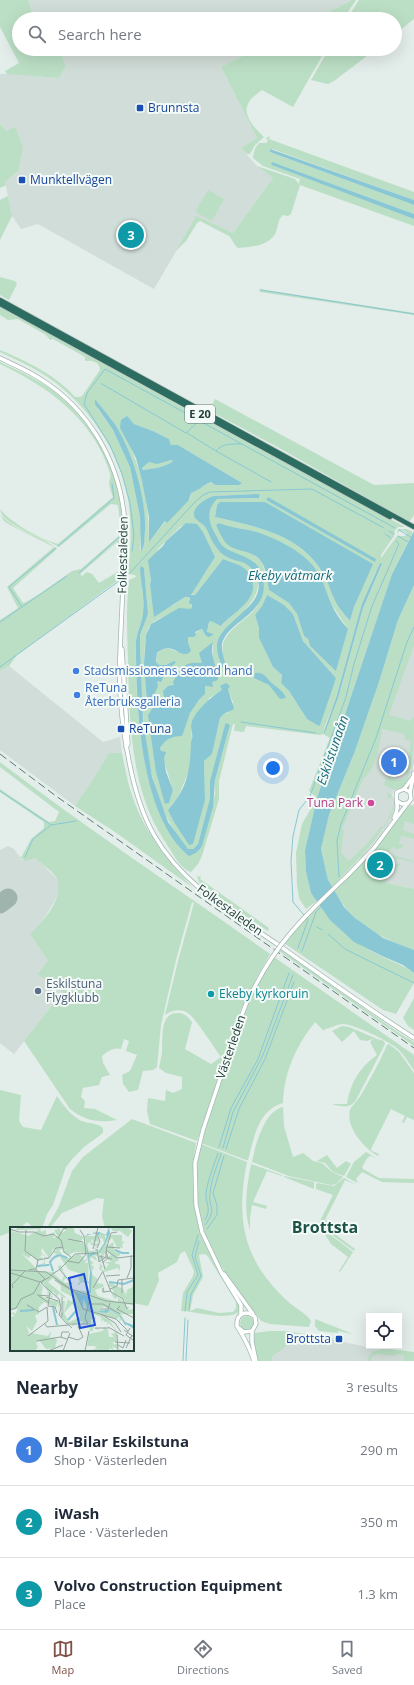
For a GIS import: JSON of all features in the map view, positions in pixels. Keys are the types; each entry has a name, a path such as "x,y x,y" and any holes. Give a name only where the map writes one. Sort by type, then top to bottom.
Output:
{"highway":[{"name":"E 20","path":"0,300 400,521 414,531"},
{"name":"E 20","path":"0,304 400,521 414,527"}],"main road":[{"name":"Folkestaleden","path":"0,358 44,381 67,399 88,423 101,443 110,461 120,494 124,524 121,638 125,744 134,784 144,814 159,843 184,874 215,900 414,1038"},
{"path":"414,774 410,792 411,799 406,804 400,804 397,801 397,792 404,789 414,774"},
{"path":"404,789 410,792"},
{"name":"Västerleden","path":"390,826 398,807 397,801"},
{"name":"Västerleden","path":"241,1314 241,1305 217,1265 202,1232 195,1193 195,1163 202,1130 242,1016 254,988 264,970 281,944 302,920 374,848 406,804"},
{"name":"Västerleden","path":"217,1265 255,1317"},
{"path":"248,1313 255,1317 256,1324 252,1331 255,1361 239,1328 237,1321 241,1314 248,1313"},
{"path":"239,1328 244,1332 252,1331"}],"shaded area":[{"path":"28,0 352,0 329,12 31,12"},
{"path":"62,56 242,56 221,67 257,138 241,148 257,166 273,178 233,233 196,217 154,289 38,224 21,229 12,216 5,182 18,171 7,131 0,124 0,74 59,78 66,66"},
{"path":"414,640 414,763 412,772 405,786 394,790 392,795 396,803 391,820 363,856 348,866 338,849 340,829 377,743"},
{"path":"9,666 103,742 120,737 122,753 109,753 75,806 0,750 0,671"},
{"path":"410,805 414,805 414,889 386,883 370,874 362,864 381,842 404,809"},
{"path":"8,846 14,849 22,860 35,858 38,860 56,878 59,884 59,892 54,902 40,925 30,934 48,961 63,992 14,1054 0,1043 0,850"},
{"path":"325,1338 366,1347 366,1349 376,1349 404,1355 404,1361 272,1361 272,1357 293,1341 315,1344"}],"green space":[{"path":"0,0 28,0 32,12 12,12 12,50 0,27"},
{"path":"352,0 356,0 348,12 329,12"},
{"path":"359,0 414,0 414,19 402,28 402,12 351,12"},
{"path":"15,56 62,56 66,66 59,78 7,74 5,71 19,63"},
{"path":"242,56 322,56 293,107 262,90 250,100 247,108 248,117 264,137 255,145 250,154 247,154 241,148 257,138 221,67"},
{"path":"325,56 367,56 328,84 311,80"},
{"path":"0,124 7,131 15,127 23,147 18,171 5,182 6,185 0,188"},
{"path":"270,136 269,139 414,192 414,200 272,149 270,152 414,205 414,214 272,162 414,219 414,226 300,185 291,214 288,216 283,215 281,217 273,237 265,243 238,248 229,236 200,221 197,223 186,241 176,251 196,216 233,233 273,178 257,166 295,179 299,184 300,179 263,166 253,158 254,150 259,143 266,143 268,141 266,138"},
{"path":"208,190 224,199 212,221 195,212"},
{"path":"8,196 12,216 0,240 0,200"},
{"path":"0,277 15,281 17,284 9,300 0,295"},
{"path":"259,289 414,313 414,315 260,292"},
{"path":"0,306 405,527 398,527 395,530 394,536 381,555 381,558 397,536 405,536 407,533 401,530 397,533 398,529 407,529 413,532 392,574 317,798 309,791 330,738 323,734 320,735 246,726 244,732 234,731 235,724 233,724 219,781 219,799 202,856 198,864 191,872 178,862 154,823 143,796 138,777 130,718 127,619 129,580 136,577 135,575 128,574 131,527 128,499 118,465 102,434 81,406 69,394 43,374 0,352 0,350 50,375 75,397 82,396 100,370 100,367 95,362 85,361 85,357 53,339 50,340 46,335 18,319 8,320 0,315","holes":["97,400 115,425 135,469 144,517 143,550 140,551 140,517 130,467 113,430 98,409","130,420 134,424 169,439 171,445 178,445 242,483 215,485 211,482 191,493 190,499 166,521 149,541 149,526 145,497 133,454 120,428","260,495 259,498 217,499 212,505 209,515 211,529 222,546 260,570 260,593 258,604 255,609 229,633 223,644 226,675 220,661 217,646 253,599 258,586 258,579 250,566 225,556 216,546 206,528 197,519 214,496","268,497 374,561 266,500","217,505 372,564 354,607 350,621 338,606 326,579 317,564 306,552 279,535 248,525 215,517","219,523 228,527 249,530 321,579 332,605 348,629 336,670 310,646 308,639 304,636 297,614 289,603 269,590 267,576 261,561","181,526 203,532 215,557 191,594 195,595 223,559 245,603 221,626 211,620 209,622 207,633 213,634 206,636 202,629 188,637 190,648 177,652 167,648 157,654 156,662 159,665 166,665 174,661 171,669 157,681 147,704 144,662 148,630 154,621 164,616 192,609 189,597 185,597 172,606 153,598 150,584 158,549","380,563 382,565 363,608 338,698 323,734 335,702 355,629 366,596","144,568 148,614 140,635 140,646 143,719 150,769 165,815 180,841 188,849 193,849 198,844 210,798 210,781 230,725 215,780 215,794 199,850 189,855 173,837 160,814 150,787 144,756 139,726 136,667 136,639 144,613","267,595 293,614 303,641 336,678 307,719 289,691 281,683 282,675 273,667 259,638 259,628 255,615 262,606","213,643 213,663 218,676 211,682 212,687 205,686 205,694 192,709 184,727 165,742 160,748 173,790 169,802 166,804 156,772 164,694 202,663","228,689 233,702 228,713 224,714 220,718 212,753 204,761 205,800 168,810 177,799 190,769 192,739 191,724 200,710 208,702 209,698 223,690"]},
{"path":"0,362 29,376 56,393 70,405 82,419 102,448 115,481 120,499 123,548 121,578 17,655 9,666 0,671 0,620 18,608 7,587 54,547 4,521 0,514 6,520 13,525 25,531 8,521 0,509 11,520 26,530 58,544 113,497 109,484 110,473 93,436 81,421 52,394 0,364","holes":["111,504 118,505 121,532 119,536 81,569 72,571 41,593 23,603 13,588 57,549 25,531 59,547","117,542 120,546 119,571 99,583 92,574 87,572 82,576 80,574"]},
{"path":"215,399 374,485 414,483 414,515 409,522 283,450 210,411"},
{"path":"173,461 167,465 143,470 142,468 149,462"},
{"path":"414,585 414,645 389,715 411,721 412,717 414,717 413,753 408,778 405,786 394,790 384,785 386,777 397,780 406,778 411,741 405,740 405,734 382,729 374,762 368,774 363,779 342,829 344,830 341,853 349,861 362,849 381,826 383,827 362,855 332,887 328,880 321,849 329,815 355,751 379,682 398,620"},
{"path":"109,753 122,753 132,795 145,825 158,847 192,887 115,832 75,806"},
{"path":"0,762 100,835 270,954 241,1009 197,1141 150,1124 147,1111 148,1098 165,1101 166,1090 173,1093 182,1089 182,1077 166,1073 159,1068 162,1053 163,1028 167,1018 171,1014 182,1014 188,1017 192,1022 185,1049 211,1064 221,1057 201,1028 189,1014 177,1010 165,1015 194,903 192,902 176,960 161,1025 157,1067 153,1070 143,1071 138,1090 129,1092 123,1084 122,1075 130,1071 137,1055 126,1051 129,1041 124,1039 121,1049 111,1050 102,1056 103,1063 110,1075 102,1077 99,1085 83,1088 81,1097 85,1101 84,1108 95,1109 117,1120 98,1121 87,1119 70,1109 24,1041 63,992 38,974 48,961 30,934 45,918 54,904 57,897 58,883 54,874 35,858 25,861 20,857 31,839 44,828 44,822 0,792 0,789 49,822 55,821 59,812 0,767"},
{"path":"387,792 392,798 388,798"},
{"path":"317,798 305,850 306,872 311,893 317,901 306,909 299,898 297,885 296,853 302,824"},
{"path":"393,800 394,806 392,813 384,828 383,827 391,811"},
{"path":"414,805 414,824 405,821 403,830 414,834 414,839 401,836 399,843 404,846 396,850 394,846 387,854 414,862 388,857 383,859 371,873 376,877 383,878 393,869 396,864 401,863 385,882 414,889 414,950 389,940 368,928 350,913 334,891 374,850 402,811 407,807"},
{"path":"197,876 201,877 200,879 269,928 268,931 211,893 199,882"},
{"path":"320,905 332,921 354,941 414,973 414,983 396,1014 383,1010 284,943 299,925"},
{"path":"280,949 414,1042 414,1046 279,951"},
{"path":"274,957 414,1055 414,1070 399,1050 372,1034 343,1024 325,1029 324,1031 315,1022 302,1040 292,1060 286,1081 283,1103 268,1112 263,1118 255,1134 248,1160 246,1160 201,1143 245,1011 260,980"},
{"path":"414,998 414,1030 408,1026 403,1018"},
{"path":"342,1026 349,1027 375,1038 367,1041 360,1040 354,1031 342,1042 332,1031"},
{"path":"374,1038 384,1041 385,1044 356,1100 349,1106 334,1105 333,1104 347,1104 351,1089 357,1076 365,1065 377,1055 370,1042"},
{"path":"389,1044 399,1052 414,1073 414,1120 407,1117 404,1123 402,1122 405,1116 391,1109 371,1149 379,1154 378,1156 367,1148 357,1137 350,1123 349,1117 351,1108 361,1095 387,1045"},
{"path":"0,1090 21,1095 19,1121 23,1127 41,1130 57,1096 73,1115 87,1123 101,1126 103,1128 103,1133 84,1147 66,1167 53,1205 47,1214 42,1227 33,1227 27,1222 21,1227 10,1227 10,1232 0,1236"},
{"path":"283,1107 284,1126 293,1157 303,1153 313,1161 322,1163 332,1172 343,1177 336,1184 331,1185 289,1176 252,1162 255,1147 266,1122 276,1110"},
{"path":"132,1119 196,1143 193,1195 199,1226 211,1257 221,1277 238,1302 240,1311 228,1316 220,1316 181,1311 183,1293 193,1276 194,1271 185,1251 180,1254 177,1262 158,1273 159,1280 148,1306 134,1303 134,1227 105,1227 102,1216 104,1199 97,1198 62,1213 51,1227 48,1227 59,1206 72,1171 83,1157","holes":["199,1255 207,1255 236,1302 236,1308 233,1312 219,1313 197,1308 190,1311 193,1295 203,1277"]},
{"path":"201,1144 247,1162 242,1201 246,1235 251,1251 259,1267 270,1283 287,1301 308,1317 311,1321 309,1327 270,1324 261,1321 220,1265 208,1242 199,1209 196,1183"},
{"path":"366,1152 377,1159 371,1156 368,1157 362,1167 363,1169 379,1178 414,1179 414,1183 382,1182 362,1172 356,1179 358,1183 346,1177 354,1162"},
{"path":"327,1155 337,1168 346,1161 351,1164 344,1176 333,1172 325,1163 317,1161"},
{"path":"251,1164 282,1176 267,1171 253,1202 267,1206 266,1209 252,1205 250,1230 246,1206"},
{"path":"284,1177 314,1182 314,1189"},
{"path":"344,1178 357,1185 345,1180 325,1220 331,1223 328,1229 355,1249 354,1251 318,1225 333,1195 316,1189 316,1184 334,1186"},
{"path":"320,1227 353,1252 340,1272 339,1271 348,1257 331,1244"},
{"path":"244,1316 250,1316 254,1320 254,1326 250,1330 244,1330 240,1326 240,1320"},
{"path":"315,1319 353,1334 338,1331 338,1333 319,1331 315,1326"},
{"path":"284,1331 333,1338 333,1340 325,1338 315,1344 293,1341 272,1357 272,1361 258,1361 252,1337 255,1333"},
{"path":"381,1349 414,1352 414,1361 404,1361 404,1355 396,1354 394,1356 377,1354 372,1356 371,1361 367,1361 371,1353"}],"water":[{"path":"270,149 414,200 414,205 270,152"},
{"path":"272,162 414,214 414,219 272,165"},
{"path":"95,399 114,423 121,435 137,475 145,518 144,542 141,552 140,517 130,467 113,430 95,404"},
{"path":"127,416 134,424 169,439 171,445 178,445 242,483 239,485 215,485 211,482 191,493 189,500 167,523 165,521 149,542 149,517 142,481 136,458 120,428 121,420","holes":["171,460 173,461 167,465 159,467 143,470 142,468 149,462 157,464"]},
{"name":"Ekeby våtmark","path":"260,495 259,498 217,499 211,508 210,513 210,523 221,544 229,550 250,559 261,572 264,586 262,597 257,606 232,628 226,635 222,644 223,655 229,674 226,675 218,653 217,646 219,637 225,629 250,605 256,597 259,588 257,578 249,566 245,563 226,557 221,553 205,527 196,519 194,511 199,504 214,496"},
{"path":"268,497 376,559 375,562 266,500"},
{"name":"Ekeby våtmark","path":"220,502 265,502 373,564 354,607 350,621 336,603 327,581 317,564 306,552 279,535 263,529 215,517 217,505"},
{"path":"186,523 197,524 203,532 215,557 191,595 195,595 223,559 246,570 252,580 252,594 243,606 221,626 211,621 209,622 207,632 213,635 209,637 206,636 202,629 195,632 196,635 194,637 188,637 191,651 187,654 183,654 168,648 157,653 156,662 159,665 166,665 174,661 176,662 166,672 161,682 157,681 158,686 149,706 147,704 144,664 146,635 151,624 179,608 191,609 192,605 189,603 189,597 185,597 154,617 148,560"},
{"name":"Ekeby våtmark","path":"219,523 257,532 275,539 293,549 314,567 322,580 334,610 348,629 336,671 310,646 308,639 304,636 297,614 289,603 269,590 265,571 260,560 253,554 230,547 222,537 216,525"},
{"path":"414,531 414,585 398,620 379,682 355,751 329,815 321,849 328,880 344,907 355,918 383,938 414,950 414,973 403,965 354,942 330,920 311,893 306,872 305,850 317,798 392,574"},
{"path":"380,563 382,564 363,608 338,698 323,734 336,698 362,604"},
{"path":"141,566 144,568 148,614 140,635 143,720 152,777 168,822 188,849 193,849 198,844 210,798 210,781 225,725 226,723 230,725 215,780 213,807 202,846 197,852 189,856 172,838 160,814 150,787 144,757 137,696 136,667 136,639 143,609"},
{"name":"Ekeby våtmark","path":"267,595 284,605 293,614 303,641 336,678 319,726 307,719 289,691 281,683 282,675 273,667 259,638 259,628 255,615 262,606"},
{"path":"213,642 212,653 218,680 212,682 213,687 205,686 205,694 190,713 182,736 170,739 160,748 161,751 166,752 164,758 166,772 173,790 169,803 165,804 156,772 148,715 158,700 164,698 163,691 168,686 174,685 173,682 178,672 187,664 202,663 199,653"},
{"path":"255,673 261,673 265,676 282,692 286,698 280,699 269,685 254,678"},
{"path":"226,683 230,686 228,689 234,709 224,714 220,718 212,754 204,761 205,800 193,844 189,845 168,810 180,794 187,778 190,762 192,721 203,705 222,690 220,686"}],"waterway":[{"path":"261,290 414,314"},
{"path":"132,551 134,535 130,503 122,474 110,445 84,404 87,393 105,369 395,528"},
{"path":"102,384 186,433 199,421"},
{"path":"187,433 216,451"},
{"path":"241,444 224,445 216,451 271,482"},
{"path":"58,546 114,498 112,484"},
{"path":"130,573 193,504 203,495 210,492 312,489 384,528"},
{"path":"399,530 414,539"},
{"path":"389,531 394,534"},
{"path":"385,534 391,538"},
{"path":"79,573 120,536"},
{"path":"398,536 408,542"},
{"name":"Eskilstunaån","path":"304,915 293,902 291,861 293,836 299,810 310,796 346,697 354,664 372,606 399,544 396,541"},
{"path":"22,607 9,587 56,548"},
{"path":"0,622 67,576"},
{"path":"0,667 119,581"},
{"path":"339,877 337,840 341,824 376,738 407,642 414,627"},
{"path":"241,722 316,733"},
{"path":"0,791 51,825 76,821"},
{"path":"25,857 33,839 50,826"},
{"path":"302,951 316,912 322,906"},
{"path":"298,948 308,920 306,917"},
{"path":"317,927 322,930"},
{"path":"328,934 345,949 414,983"},
{"path":"219,1147 231,1108 258,1059 289,973"},
{"path":"223,1148 233,1112 263,1055 293,975"},
{"path":"226,1149 239,1109 265,1059 294,982"},
{"path":"205,1220 208,1211 206,1192 218,1153"},
{"path":"205,1225 212,1211 210,1199 211,1188 214,1173 221,1154"},
{"path":"207,1229 217,1215 217,1205 213,1193 224,1156"},
{"path":"185,1311 187,1292 198,1275 192,1255 198,1235"},
{"path":"189,1310 191,1294 201,1276 195,1257 199,1241"},
{"path":"183,1361 185,1318"},
{"path":"186,1361 188,1320"}],"runway":[{"path":"0,904 8,898"}],"railway":[{"path":"0,754 56,796 414,1048"}],"place":[{"name":"Brunnsta","path":"140,108"},
{"name":"Munktellvägen","path":"22,180"},
{"name":"Volvo Construction Equipment","path":"131,235"},
{"name":"Stadsmissionens second hand","path":"76,671"},
{"name":"ReTuna Återbruksgalleria","path":"77,695"},
{"name":"ReTuna","path":"121,729"},
{"name":"M-Bilar Eskilstuna","path":"394,762"},
{"name":"Tuna Park","path":"371,803"},
{"name":"iWash","path":"380,865"},
{"name":"Eskilstuna Flygklubb","path":"38,991"},
{"name":"Ekeby kyrkoruin","path":"211,994"},
{"name":"Brottsta","path":"339,1339"}],"district":[{"name":"Brottsta","path":"325,1227"}]}
